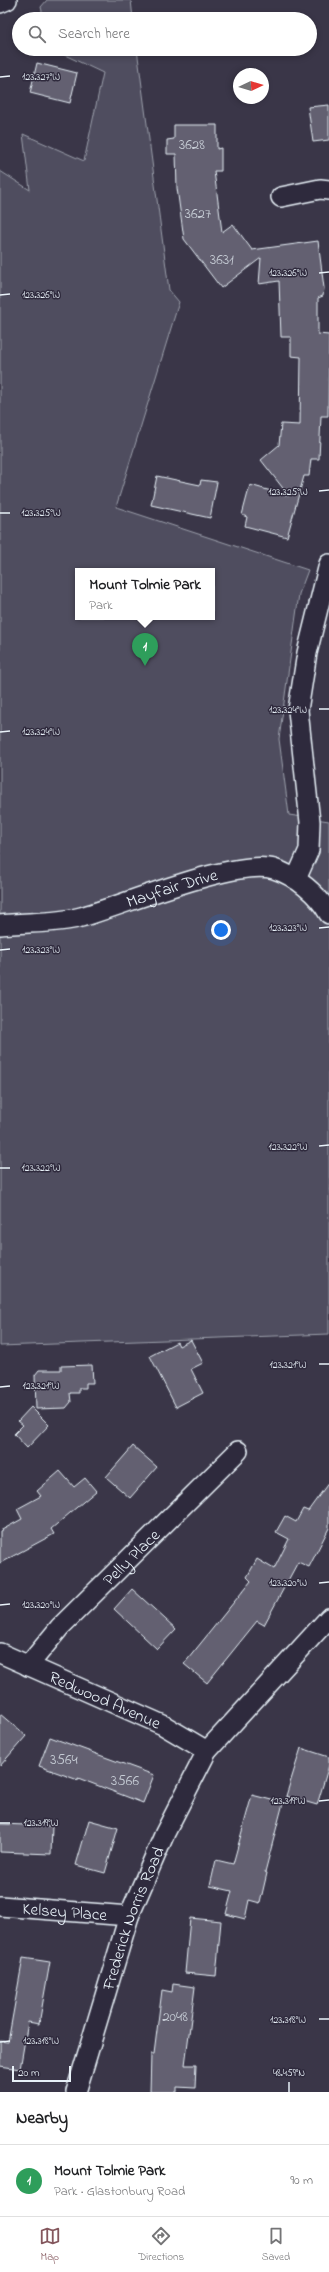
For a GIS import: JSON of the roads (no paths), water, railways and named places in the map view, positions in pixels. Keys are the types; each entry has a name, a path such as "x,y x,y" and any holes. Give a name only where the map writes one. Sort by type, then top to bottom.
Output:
{"street":[{"path":"0,3 7,0"},
{"path":"281,197 320,189 329,190"},
{"path":"296,879 309,850 310,822 298,710 306,653 329,564"},
{"name":"Mayfair Drive","path":"0,925 80,917 218,874 242,869 273,869 296,879 324,905 329,914"},
{"name":"Pelly Place","path":"28,1666 60,1627 238,1451"},
{"name":"Frederick Norris Road","path":"76,2092 129,1916 165,1833 207,1751 329,1618"},
{"name":"Redwood Avenue","path":"0,1653 163,1725 207,1751"},
{"name":"Kelsey Place","path":"0,1906 129,1916"}],"place":[{"name":"Mount Tolmie Park","path":"145,666"}]}
